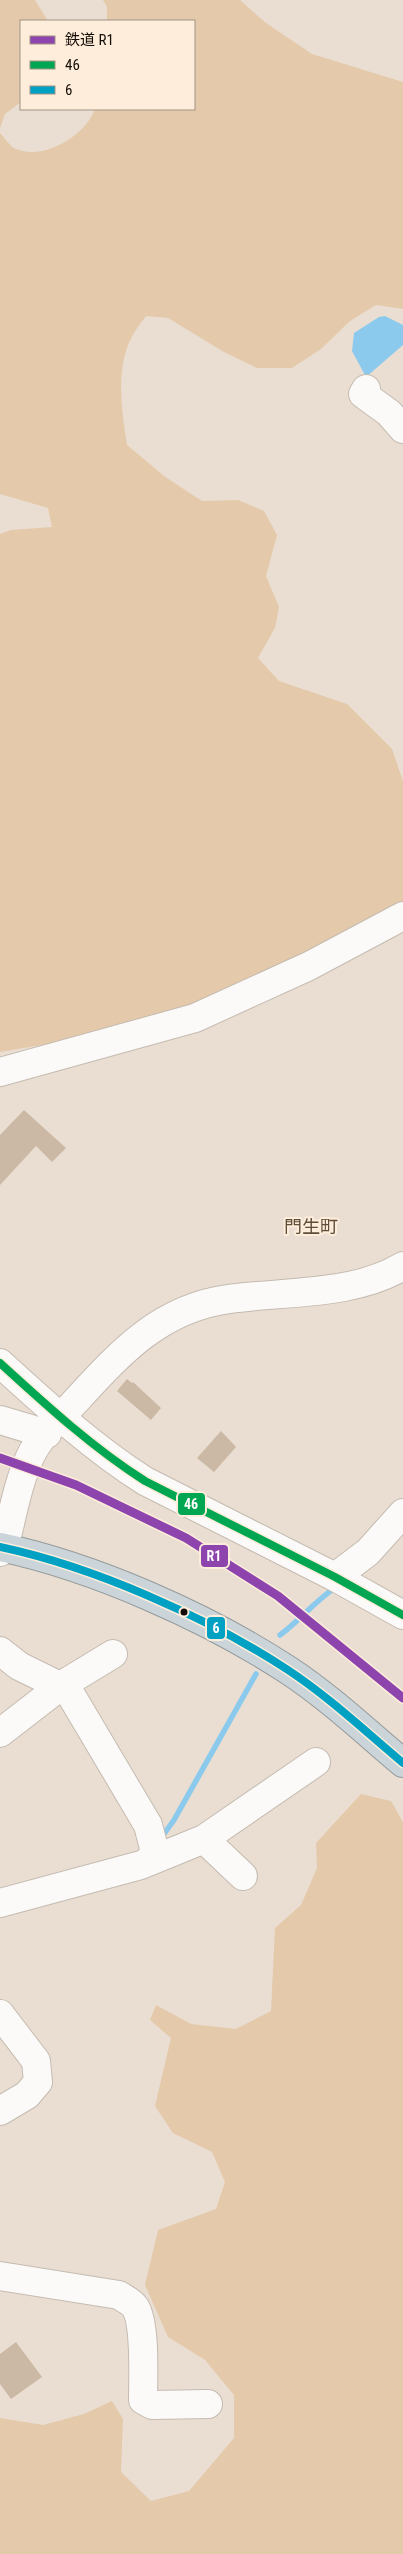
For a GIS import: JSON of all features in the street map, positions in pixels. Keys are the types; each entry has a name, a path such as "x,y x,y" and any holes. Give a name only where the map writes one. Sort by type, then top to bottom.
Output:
{"highway":[{"path":"1,1549 54,1560 101,1577 215,1629 289,1671 326,1698 403,1763"}],"street":[{"path":"366,389 363,394 389,413 403,429"},
{"path":"0,1072 195,1018 309,966 403,916"},
{"path":"1,1549 26,1466 36,1446 118,1354 159,1324 180,1312 201,1304 350,1284 376,1277 403,1266"},
{"path":"0,1363 53,1426 146,1481 403,1615"},
{"path":"0,1420 53,1426"},
{"path":"342,1582 403,1513"},
{"path":"0,1651 19,1666 62,1685 68,1690 112,1760 148,1826 155,1852 148,1862"},
{"path":"0,1732 62,1685 113,1654"},
{"path":"0,1903 148,1862 204,1839 316,1762"},
{"path":"204,1839 244,1876"},
{"path":"0,2014 36,2061 38,2082 27,2095 0,2111"},
{"path":"0,2276 119,2296 130,2301 136,2308 142,2336 143,2400 152,2405 208,2404"}],"shaded area":[{"path":"0,0 35,0 47,20 20,20 20,103 5,114 0,128"},
{"path":"103,0 240,0 266,23 312,54 403,82 403,309 376,305 350,321 321,349 292,368 257,368 224,352 168,318 146,316 132,336 125,355 122,367 121,393 127,445 164,476 202,501 238,500 264,511 277,535 266,576 279,607 275,628 258,658 279,681 347,704 392,749 403,781 403,909 174,1013 77,1039 0,1052 0,534 11,530 52,527 48,508 0,494 0,133 16,149 27,152 39,151 63,143 73,136 83,128 94,110 195,110 195,20 107,20 107,7"},
{"path":"361,1794 391,1801 403,1822 403,2554 0,2554 0,2418 43,2425 84,2414 112,2401 123,2419 121,2472 151,2501 189,2491 234,2438 234,2395 205,2360 168,2337 145,2285 158,2230 216,2209 225,2182 212,2152 173,2133 155,2106 171,2038 150,2020 156,2005 191,2024 236,2029 271,2011 275,1928 301,1905 317,1868 316,1843"}],"water":[{"path":"385,316 403,325 403,345 366,377 352,351 354,333 379,317"}],"building":[{"path":"24,1110 66,1148 52,1162 36,1146 0,1185 0,1135"},
{"path":"127,1379 133,1382 161,1408 151,1420 117,1391"},
{"path":"221,1431 236,1447 214,1472 197,1458"},
{"path":"16,2342 42,2377 11,2399 0,2384 0,2354"}],"waterway":[{"path":"280,1635 336,1587"},
{"path":"161,1838 174,1820 256,1674"}],"rail line":[{"name":"R1","path":"0,1458 76,1485 186,1538 278,1596 403,1698"}],"transit line":[{"name":"46","path":"0,1363 88,1440 145,1481 335,1577 403,1615"},
{"name":"6","path":"0,1547 73,1567 111,1581 149,1596 222,1631 303,1680 403,1763"}],"district":[{"name":"門生町","path":"311,1227"}]}
